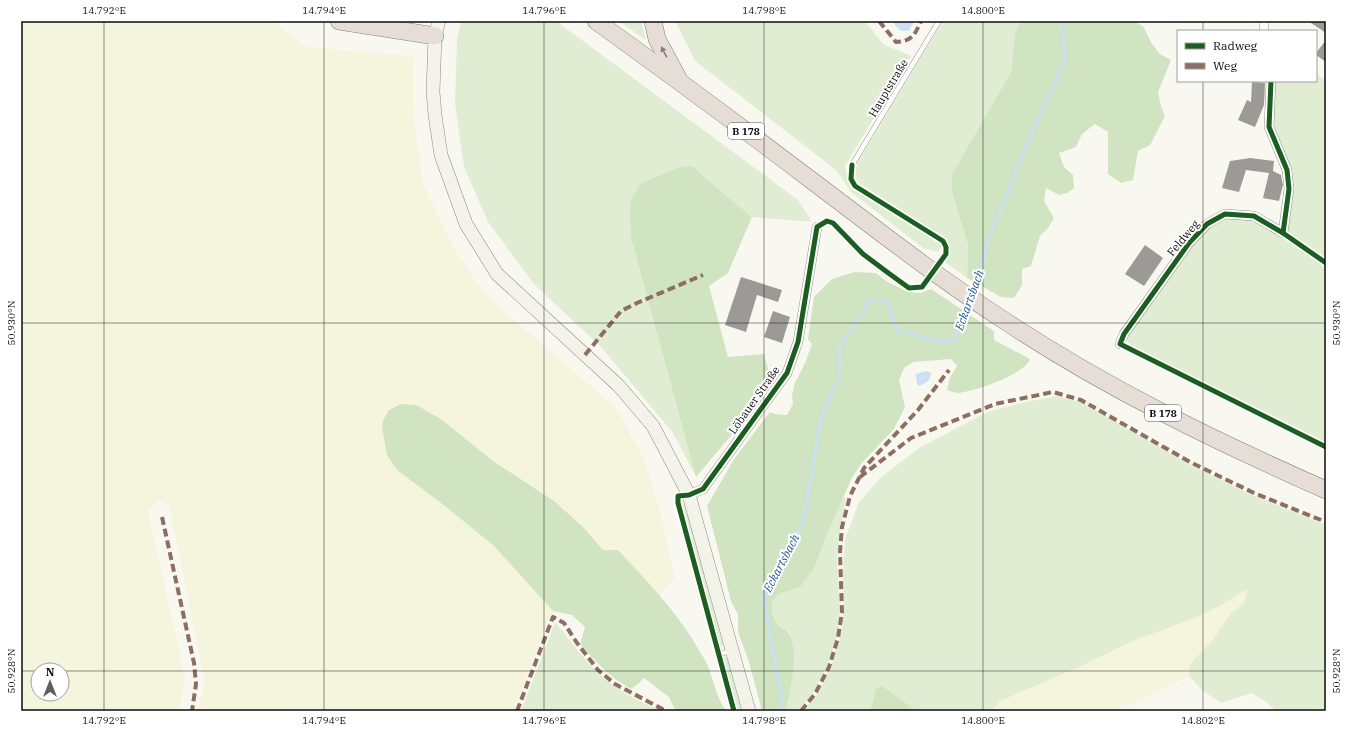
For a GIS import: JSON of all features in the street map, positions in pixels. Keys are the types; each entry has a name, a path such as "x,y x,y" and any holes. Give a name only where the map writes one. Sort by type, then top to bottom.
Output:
{"highway":[{"path":"339,21 437,29"},
{"name":"B 178","path":"596,21 680,82 919,262 1006,322 1083,369 1181,423 1326,490"},
{"path":"653,21 657,39 680,82"}],"main road":[{"path":"437,29 434,92 440,155 466,224 497,274 619,386 653,426 691,500 749,711"}],"street":[{"name":"Feldweg","path":"1120,344 1124,334 1189,243 1207,224 1225,214 1254,216 1283,233 1289,189 1287,170 1269,127 1271,82"},
{"name":"Löbauer Straße","path":"691,500 703,489 787,373 798,342 817,227"}],"lane":[{"name":"Hauptstraße","path":"852,165 939,21"},
{"path":"718,654 732,650"}],"green space":[{"path":"21,21 272,21 307,47 413,56 414,122 423,183 452,245 485,295 616,408 645,462 661,515 675,577 660,596 618,550 604,550 584,528 554,501 493,461 387,455 397,470 445,506 494,546 553,611 513,711 198,711 205,681 169,505 159,500 148,511 185,678 179,711 21,711"},
{"path":"461,21 556,21 798,200 812,222 752,217 693,166 631,238 696,477 673,433 602,348 534,284 488,222 464,167 455,103 457,38"},
{"path":"619,21 641,21 646,40"},
{"path":"675,21 865,21 883,44 911,56 845,166 849,182 853,187 942,246 938,252 923,248 851,192 836,170 695,61"},
{"path":"943,21 1020,21 1015,34 1011,72 952,174 952,193 968,245 967,278 945,262 949,250 948,245 944,240 861,184 855,178 857,163"},
{"path":"1020,21 1134,21 1143,26 1152,44 1160,54 1171,60 1158,92 1165,116 1150,145 1138,151 1133,180 1121,183 1108,174 1108,132 1095,124 1082,134 1076,147 1059,153 1064,167 1073,175 1074,188 1067,193 1059,195 1046,188 1044,201 1054,218 1048,228 1040,236 1031,266 1022,269 1022,285 1014,298 1001,297 967,278 968,245 952,193 952,174 1011,72 1015,34"},
{"path":"1317,74 1326,81 1326,260 1286,232 1291,192 1274,133 1272,114 1275,82 1317,82"},
{"path":"693,166 752,217 728,273 709,286 728,357 764,354 771,380 739,426 696,477 631,238 630,203 640,184 680,167"},
{"path":"1229,217 1246,217 1268,228 1326,267 1326,442 1128,343 1127,336 1199,236 1216,222"},
{"path":"855,272 876,273 886,281 908,292 921,293 931,289 994,331 994,340 1030,359 1019,371 999,381 967,392 959,393 947,390 950,377 957,366 951,359 913,362 904,368 899,380 905,407 894,429 861,464 852,478 827,534 814,568 800,587 779,594 772,602 773,613 778,625 789,634 793,643 794,661 787,706 788,711 762,711 749,662 738,632 738,615 731,601 707,506 734,459 770,412 787,415 793,404 792,395 795,383 812,344 808,339 814,297 832,279"},
{"path":"1056,396 1081,402 1191,465 1252,495 1326,525 1326,711 1276,711 1265,701 1251,693 1221,703 1202,690 1189,676 1190,664 1212,641 1232,612 1244,603 1247,589 1225,603 1198,617 1135,640 1079,667 1000,701 991,711 917,711 882,686 876,688 870,711 804,711 818,693 833,661 841,634 844,612 843,576 845,539 859,502 880,478 919,448 987,412"},
{"path":"401,404 416,405 441,419 493,461 554,501 584,528 603,550 618,550 662,598 691,636 707,664 718,696 726,711 680,711 674,708 669,697 644,678 631,689 603,669 580,644 585,627 572,615 553,611 494,546 445,506 397,470 387,455 382,427 383,421 389,410"},
{"path":"843,497 846,499 837,557 840,611 837,637 827,666 812,694 798,711 788,711 787,706 793,662 790,633 779,624 774,617 772,602 779,594 800,586 827,534"},
{"path":"681,501 687,508 723,644 723,646 719,649 680,503"},
{"path":"1248,588 1244,603 1232,612 1212,641 1190,664 1189,676 1116,711 991,711 1000,701 1079,667 1135,640 1198,617 1225,603"},
{"path":"555,622 586,660 606,680 625,693 660,711 521,711"},
{"path":"723,656 728,660 742,711 737,711 721,658"},
{"path":"882,686 917,711 870,711 876,688"}],"water":[{"path":"894,21 914,21 909,31 901,31 894,24"},
{"path":"926,371 931,373 930,378 919,386 917,384 916,374"}],"building":[{"path":"1308,21 1326,21 1326,33"},
{"path":"1326,40 1326,62 1317,56 1317,52"},
{"path":"1252,82 1265,83 1264,105 1255,127 1238,120 1247,100 1251,102"},
{"path":"1250,158 1274,161 1273,171 1281,175 1283,185 1279,201 1263,198 1269,173 1246,170 1239,192 1222,188 1230,161"},
{"path":"1145,245 1163,258 1144,286 1125,274"},
{"path":"741,277 782,290 778,302 757,295 746,332 725,325"},
{"path":"773,311 790,317 782,343 764,337"}],"waterway":[{"name":"Eckartsbach","path":"973,293 980,273 989,237 1034,127 1066,57 1060,21"},
{"name":"Eckartsbach","path":"784,711 763,596 803,522 821,418 838,380 841,344 870,301 887,300 897,331 940,341 952,342 959,331 969,304"}],"marked path":[{"path":"879,21 896,42 906,40 913,36 921,21"},
{"path":"585,355 621,311 703,275"},
{"path":"801,711 815,694 829,667 838,638 842,612 840,552 842,527 850,496 864,468 918,410 949,370"},
{"path":"860,477 911,438 995,404 1053,392 1081,400 1190,462 1254,493 1326,522"},
{"path":"162,517 194,663 196,684 192,711"},
{"path":"517,711 553,617 564,623 598,670 615,684 666,711"}],"cycle path":[{"path":"1271,82 1269,127 1287,170 1289,189 1283,233"},
{"path":"734,711 678,503 678,496 689,495 703,489 787,373 798,342 817,227 827,221 833,223 863,254 909,288 922,287 946,254 946,247 943,241 855,186 851,179 852,165"},
{"path":"1326,263 1283,233 1254,216 1225,214 1207,224 1189,243 1124,334 1120,344 1326,447"}]}
